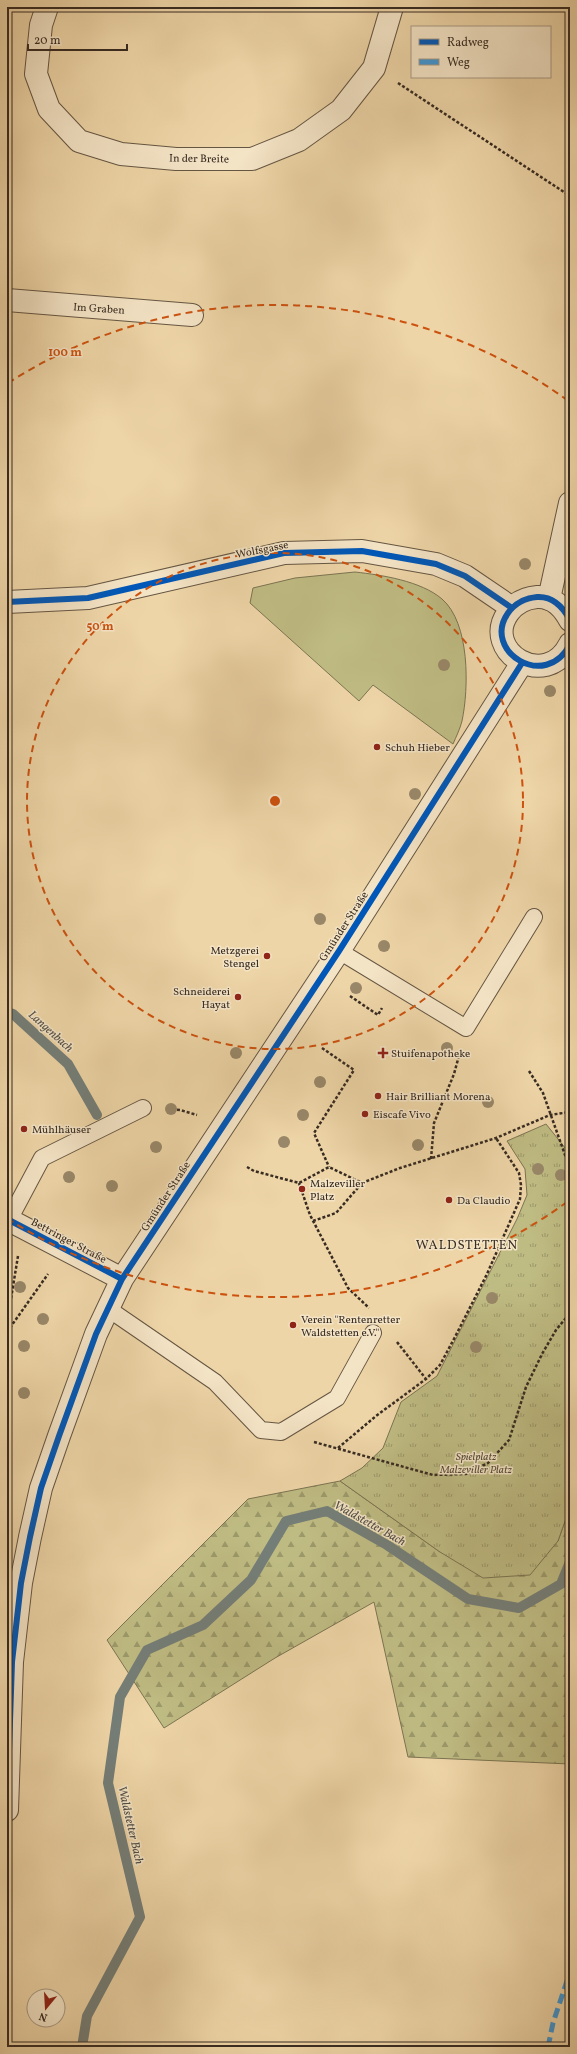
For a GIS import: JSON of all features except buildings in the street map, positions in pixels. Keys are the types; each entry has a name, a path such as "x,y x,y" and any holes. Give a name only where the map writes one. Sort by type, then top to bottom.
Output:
{"street":[{"name":"In der Breite","path":"47,7 41,25 36,74 49,109 78,141 121,154 176,159 252,159 299,140 341,110 374,68 392,7"},
{"name":"Im Graben","path":"7,300 192,315"},
{"path":"549,599 570,503"},
{"name":"Wolfsgasse","path":"7,602 88,598 284,553 362,551 436,564 465,576 512,608"},
{"path":"570,620 566,611 549,599 529,598 512,608 504,622 503,638 506,648 513,657 522,663 534,666 546,666 557,661 566,652 570,644"},
{"name":"Gmünder Straße","path":"7,1810 12,1662 22,1575 41,1488 96,1334 107,1308 122,1279 339,951 522,663"},
{"name":"Bettringer Straße","path":"13,1222 122,1279"}],"lane":[{"path":"339,951 466,1028 534,917"},
{"path":"13,1222 42,1158 143,1108"},
{"path":"107,1308 215,1382 261,1430 281,1432 336,1398 373,1333"}],"path":[{"path":"374,68 570,196"},
{"path":"431,1159 434,1123 454,1074 466,1028"},
{"path":"322,1048 354,1070 314,1132 329,1167 362,1183"},
{"path":"528,1071 543,1093 570,1169"},
{"path":"143,1108 180,1110 224,1124"},
{"path":"313,1221 336,1213 362,1183 496,1138 550,1114 570,1112"},
{"path":"338,1449 376,1416 426,1379 440,1365 455,1337 487,1274 520,1200 519,1173 496,1138"},
{"path":"247,1167 254,1171 299,1183 329,1167"},
{"path":"299,1183 313,1221 348,1288"},
{"path":"7,1323 13,1222"},
{"path":"7,1332 65,1249"},
{"path":"281,1432 433,1475 466,1474 488,1463 509,1440 526,1387 556,1330 570,1313"}],"green space":[{"path":"355,572 389,577 412,583 442,599 451,610 458,624 462,639 466,674 466,691 462,721 453,744 373,685 359,701 250,603 253,588 295,578"},
{"name":"Spielplatz Malzeviller Platz","path":"546,1124 570,1154 570,1507 558,1541 530,1575 483,1578 440,1552 340,1481 362,1468 383,1448 401,1402 437,1376 517,1219 527,1195 525,1169 507,1141"},
{"path":"340,1481 440,1552 558,1541 570,1507 570,1764 408,1757 374,1602 275,1658 164,1728 107,1640 248,1499"}],"waterway":[{"name":"Langenbach","path":"7,1012 13,1014 68,1064 97,1115"},
{"name":"Waldstetter Bach","path":"82,2047 87,2016 140,1917 108,1783 120,1697 147,1650 203,1625 251,1580 286,1521 327,1511 387,1545 468,1599 519,1608 561,1584 570,1562"}],"marked path":[{"path":"548,2047 553,2023 570,1972"}],"cycle path":[{"path":"7,602 88,598 284,553 362,551 436,564 465,576 512,608"},
{"path":"570,620 564,611 552,600 537,597 524,600 514,606 508,613 502,627 503,641 509,652 520,661 533,665 546,665 559,658 570,644"},
{"path":"7,1810 12,1662 21,1583 41,1488 96,1334 122,1279 339,951 522,663"},
{"path":"7,1219 122,1279"}],"place":[{"name":"Schuh Hieber","path":"377,747"},
{"name":"Metzgerei Stengel","path":"267,956"},
{"name":"Schneiderei Hayat","path":"238,997"},
{"name":"Stuifenapotheke","path":"383,1053"},
{"name":"Hair Brilliant Morena","path":"378,1096"},
{"name":"Eiscafe Vivo","path":"365,1114"},
{"name":"Mühlhäuser","path":"24,1129"},
{"name":"Malzeviller Platz","path":"302,1189"},
{"name":"Da Claudio","path":"449,1200"},
{"name":"Verein \"Rentenretter Waldstetten e.V.\"","path":"293,1325"}],"district":[{"name":"WALDSTETTEN","path":"467,1244"}]}
